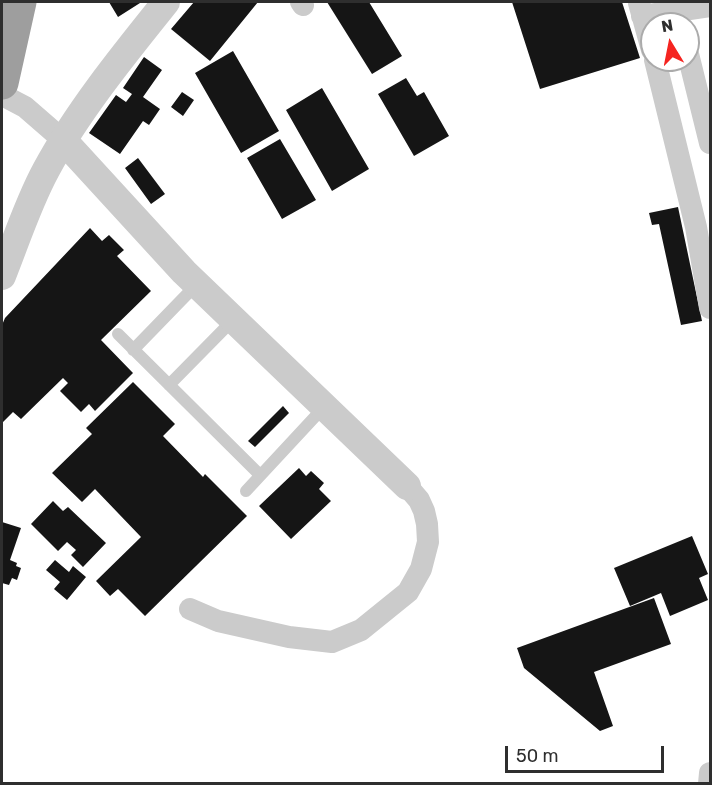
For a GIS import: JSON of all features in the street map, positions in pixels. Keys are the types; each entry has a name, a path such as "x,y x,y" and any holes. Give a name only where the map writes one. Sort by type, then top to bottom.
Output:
{"highway":[{"path":"2,83 20,2"}],"street":[{"path":"2,276 45,172 63,140 133,42 166,2"},
{"path":"694,12 711,6"},
{"path":"658,72 696,227 711,308"},
{"path":"693,72 711,143"},
{"path":"2,95 25,107 63,140 197,284 407,486 419,500 424,511 428,542 422,569 408,592 361,630 332,642 289,637 218,621 190,609"},
{"path":"709,783 711,773"}],"lane":[{"path":"133,350 197,284"},
{"path":"169,385 234,320"},
{"path":"118,334 260,475"},
{"path":"246,491 324,407"}],"building":[{"path":"109,2 139,2 140,3 118,17"},
{"path":"194,2 258,2 210,61 171,29"},
{"path":"327,2 369,2 402,56 372,74"},
{"path":"512,2 622,2 640,58 540,89"},
{"path":"233,51 279,131 241,153 195,73"},
{"path":"144,57 162,70 143,97 160,109 149,125 143,121 120,154 89,133 116,95 126,102 132,94 123,88"},
{"path":"406,78 417,96 424,92 449,136 414,156 378,94"},
{"path":"322,88 369,169 332,191 286,110"},
{"path":"182,92 194,100 183,116 171,107"},
{"path":"280,139 316,200 282,219 247,158"},
{"path":"138,158 165,194 151,204 125,168"},
{"path":"678,207 702,321 681,325 659,224 652,225 649,213"},
{"path":"90,228 102,241 109,235 124,250 117,256 151,291 101,340 133,373 95,411 89,404 81,412 60,391 68,383 63,378 21,419 13,412 2,423 2,325 5,318"},
{"path":"133,382 175,424 163,436 203,477 205,474 247,516 145,616 118,589 110,596 96,581 141,537 95,489 82,502 52,473 92,434 86,428"},
{"path":"283,406 289,413 255,447 248,441"},
{"path":"299,468 306,476 311,471 324,483 319,489 331,501 291,539 259,506"},
{"path":"53,501 63,511 68,507 106,543 83,567 71,555 76,550 67,542 58,551 31,524"},
{"path":"2,522 21,528 10,560 21,568 17,580 12,578 9,585 2,583"},
{"path":"692,536 708,574 699,578 708,600 670,616 661,593 630,606 614,568"},
{"path":"55,560 69,572 73,566 86,577 67,600 54,589 60,582 46,570"},
{"path":"654,598 671,644 594,672 613,726 600,731 524,668 517,648"}]}
